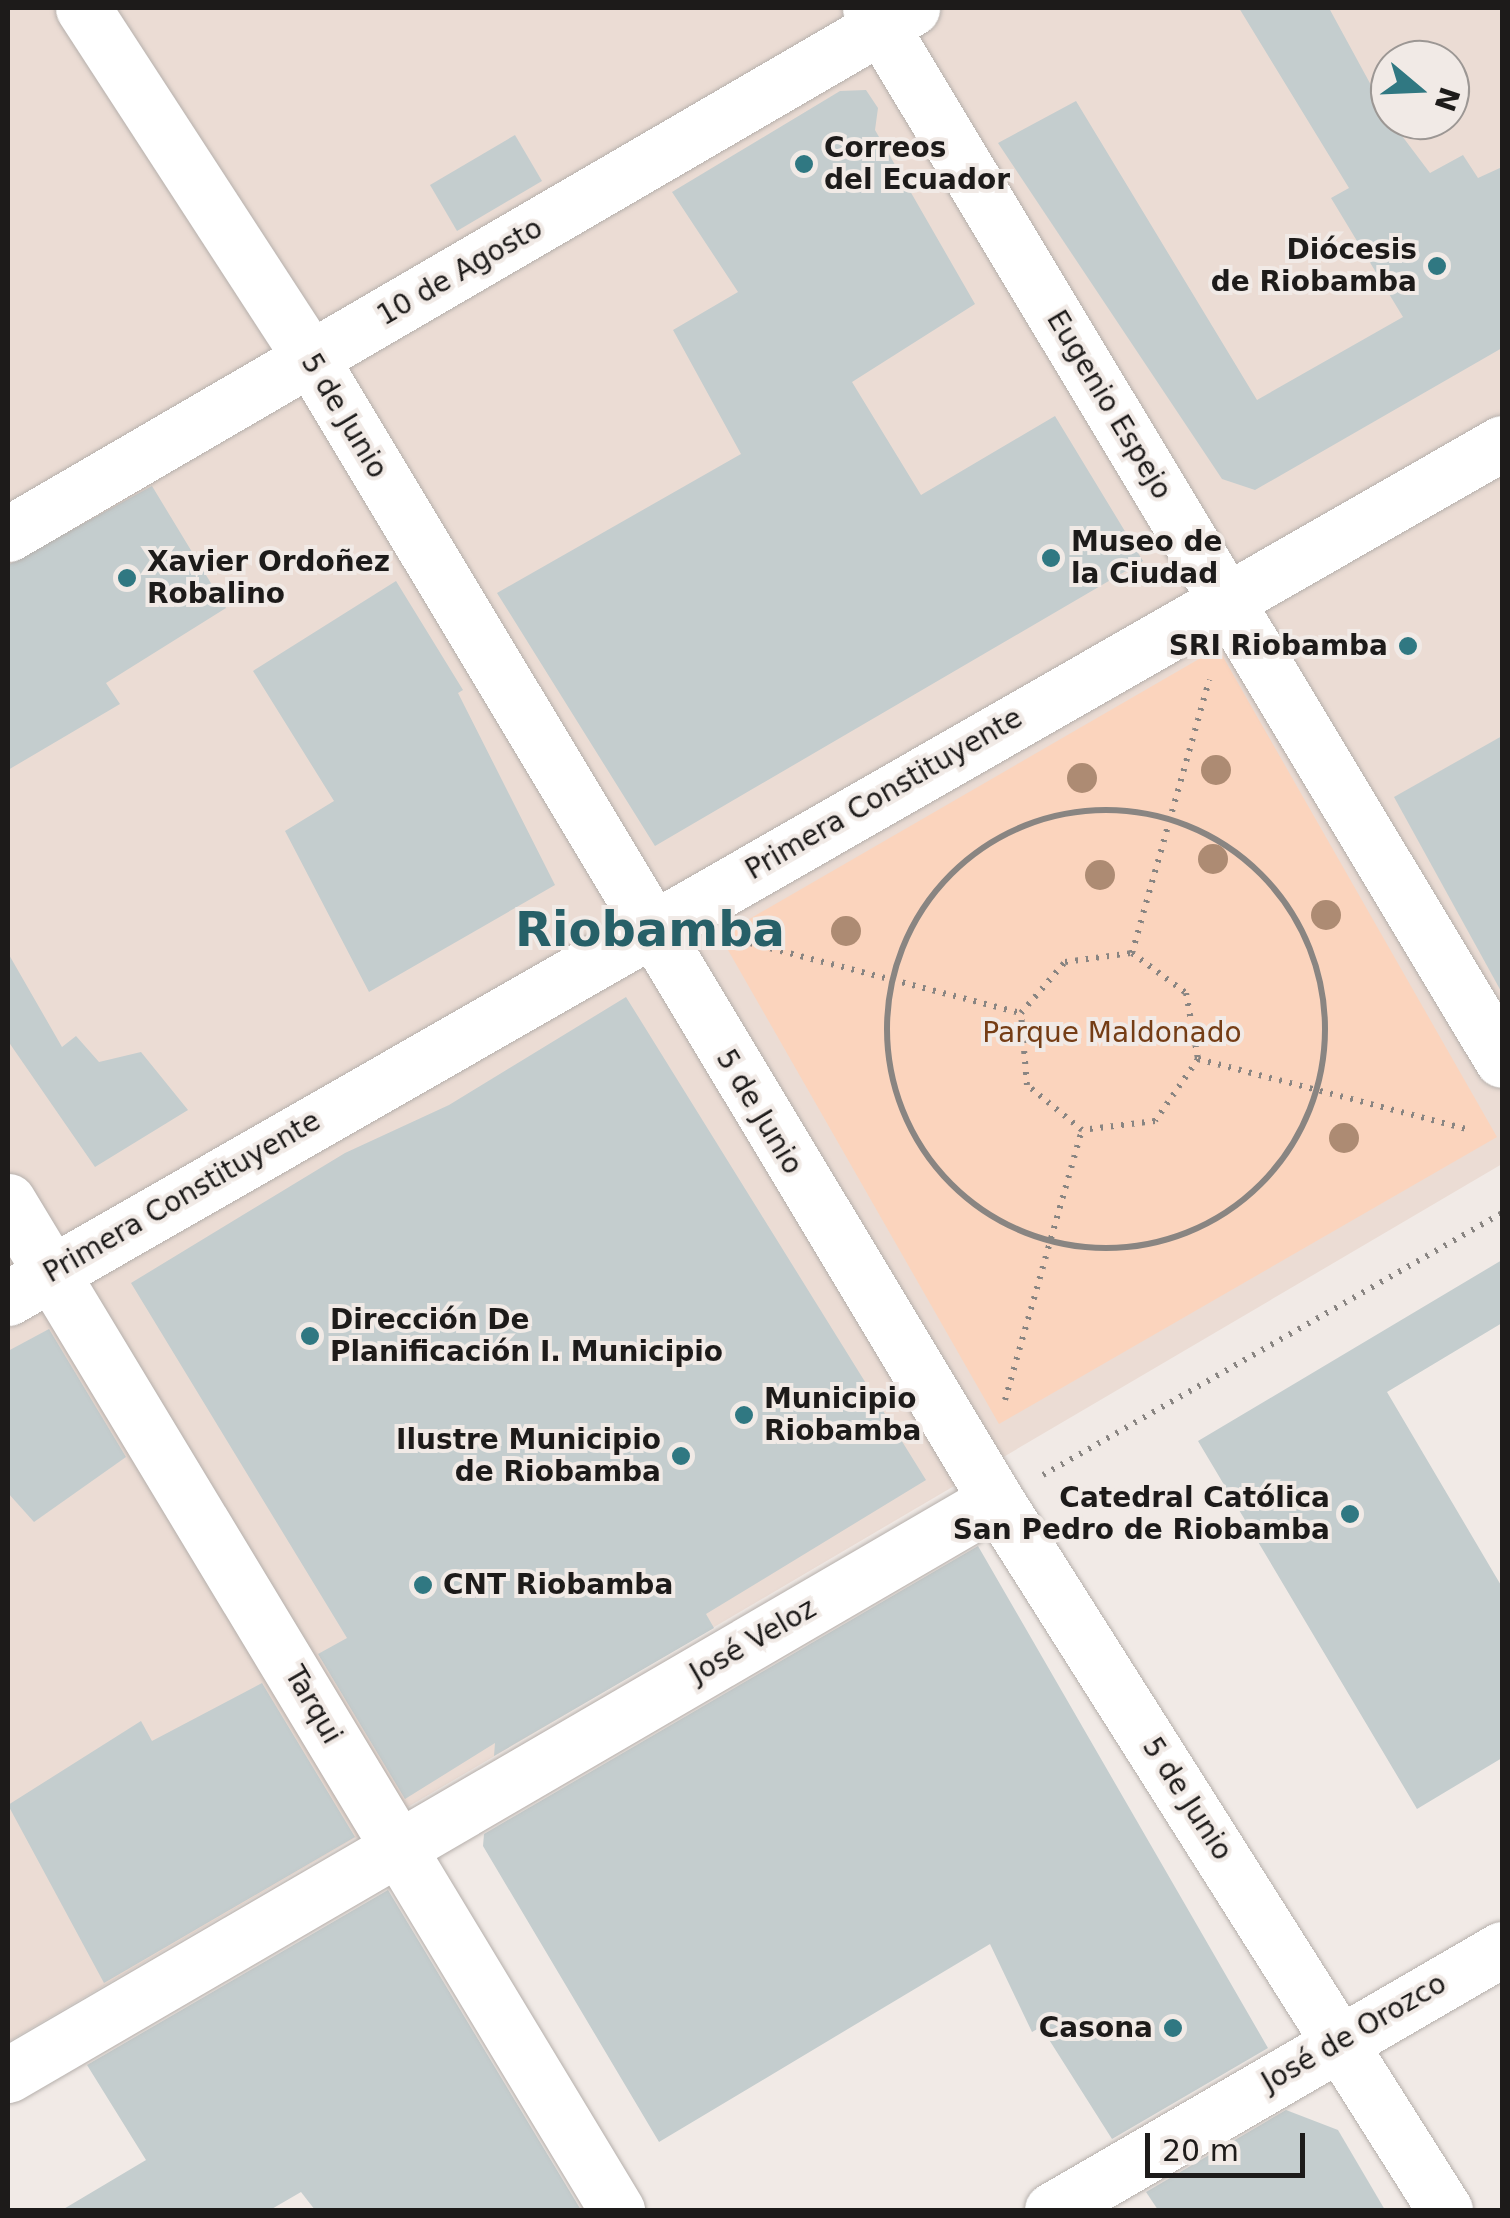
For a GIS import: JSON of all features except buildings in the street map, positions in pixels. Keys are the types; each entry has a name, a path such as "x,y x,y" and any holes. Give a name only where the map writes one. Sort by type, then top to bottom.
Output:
{"street":[{"name":"5 de Junio","path":"82,8 311,360 648,929 996,1500 1445,2210"},
{"name":"10 de Agosto","path":"8,534 311,360 888,13"},
{"name":"Eugenio Espejo","path":"888,13 1224,598 1502,1060"},
{"name":"Primera Constituyente","path":"29,1286 1224,598 1502,443"},
{"name":"Tarqui","path":"8,1200 29,1286 396,1849 618,2210"},
{"name":"José Veloz","path":"8,2075 996,1500"},
{"name":"José de Orozco","path":"1052,2210 1340,2039 1502,1949"}],"path":[{"path":"1132,953 1212,667"},
{"path":"1090,806 1170,817 1252,860 1304,929 1326,1013 1316,1090 1272,1174 1204,1228 1120,1250 1035,1240 960,1196 907,1128 884,1044 896,958 939,882 1008,830 1090,806"},
{"path":"750,943 1021,1013"},
{"path":"1132,953 1186,993 1198,1059 1155,1120 1082,1130 1027,1085 1021,1013 1065,962 1132,953"},
{"path":"1198,1059 1466,1129"},
{"path":"1005,1400 1082,1130"},
{"path":"996,1500 1502,1213"}],"shaded area":[{"path":"8,8 1502,8 1502,1164 8,2042"}],"green space":[{"name":"Parque Maldonado","path":"1218,648 1497,1137 999,1424 720,936"}],"place":[{"name":"Correos del Ecuador","path":"804,164"},
{"name":"Diócesis de Riobamba","path":"1437,266"},
{"name":"Museo de la Ciudad","path":"1051,558"},
{"name":"Xavier Ordoñez Robalino","path":"127,578"},
{"name":"SRI Riobamba","path":"1408,646"},
{"name":"Dirección De Planificación I. Municipio","path":"310,1336"},
{"name":"Municipio Riobamba","path":"744,1415"},
{"name":"Ilustre Municipio de Riobamba","path":"681,1456"},
{"name":"Catedral Católica San Pedro de Riobamba","path":"1350,1514"},
{"name":"CNT Riobamba","path":"423,1585"},
{"name":"Casona","path":"1173,2028"}],"district":[{"name":"Riobamba","path":"650,930"}]}
